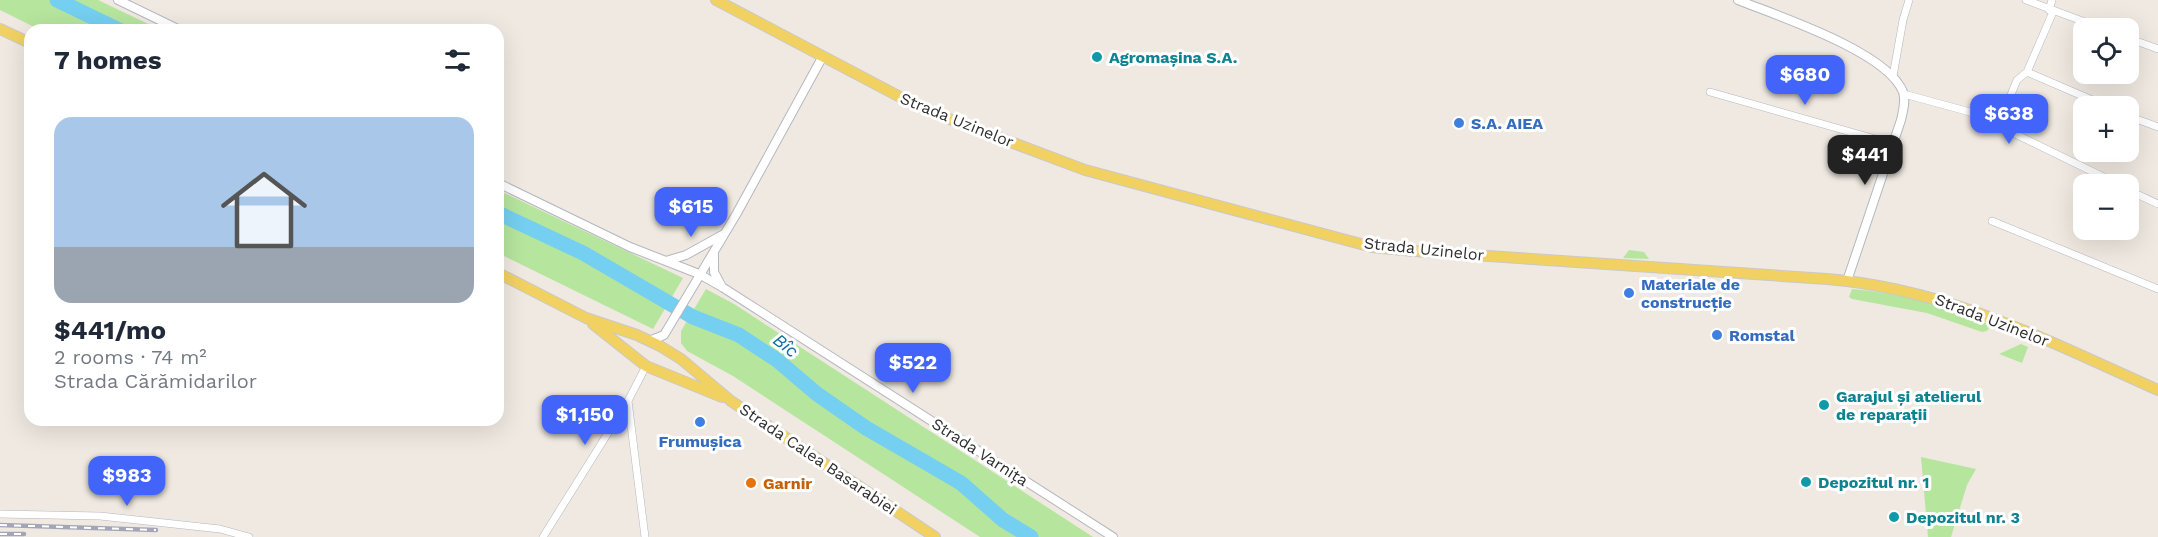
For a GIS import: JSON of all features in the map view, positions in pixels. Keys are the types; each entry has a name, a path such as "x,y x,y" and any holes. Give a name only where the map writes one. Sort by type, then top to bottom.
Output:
{"main road":[{"name":"Strada Uzinelor","path":"716,0 936,114 1085,170 1372,247 1847,280 1901,290 1965,307 2012,325 2158,390"},
{"path":"0,29 24,40"},
{"name":"Strada Calea Basarabiei","path":"504,276 586,318 649,341 681,359 731,402 935,537"},
{"name":"Strada Calea Basarabiei","path":"586,318 647,365 731,402"},
{"path":"649,341 642,349 647,365 664,361 668,352"}],"street":[{"path":"118,0 168,24"},
{"path":"1738,0 1856,49 1893,76 1904,94 1904,107 1893,144 1847,280"},
{"path":"1893,76 1909,0"},
{"path":"2026,0 2073,18"},
{"path":"1998,126 2018,80 2027,72 2051,11 2052,0"},
{"path":"2139,42 2158,48"},
{"path":"649,341 666,332 725,233 823,56"},
{"path":"2027,72 2083,96"},
{"path":"1710,92 1893,144"},
{"path":"1904,94 1970,112 2097,174"},
{"path":"2139,120 2158,127"},
{"name":"Strada Varnița","path":"504,186 630,247 699,274 722,287 1113,537"},
{"path":"2139,195 2158,204"},
{"path":"1992,221 2158,289"},
{"path":"665,261 698,249 725,233"},
{"path":"714,251 714,272 722,287"},
{"path":"666,332 668,352"},
{"path":"543,537 628,401 647,365"},
{"path":"628,401 645,537"},
{"path":"0,514 100,516 220,529 249,537"}],"green space":[{"path":"0,0 98,0 148,24 28,24 0,10"},
{"path":"504,193 683,278 653,329 504,256"},
{"path":"1629,250 1644,252 1649,259 1623,258"},
{"path":"706,289 734,304 1093,537 980,537 733,376 687,351 681,343 681,331"},
{"path":"1852,289 1886,293 1937,305 1986,323 1989,328 1982,332 1927,313 1852,299 1849,297"},
{"path":"2021,344 2028,347 2022,363 1999,354"},
{"path":"1921,457 1976,469 1967,485 1951,537 1928,537"}],"waterway":[{"name":"Bîc","path":"57,0 107,24"},
{"name":"Bîc","path":"504,216 583,253 693,317 739,335 777,360 817,394 866,428 961,483 1003,520 1031,537"}],"railway":[{"path":"0,525 156,530"},
{"path":"0,534 24,534"}],"place":[{"name":"Agromașina S.A.","path":"1097,57"},
{"name":"S.A. AIEA","path":"1459,123"},
{"name":"Materiale de construcție","path":"1629,293"},
{"name":"Romstal","path":"1717,335"},
{"name":"Garajul și atelierul de reparații","path":"1824,405"},
{"name":"Frumușica","path":"700,422"},
{"name":"Depozitul nr. 1","path":"1806,482"},
{"name":"Garnir","path":"751,483"},
{"name":"Depozitul nr. 3","path":"1894,517"}]}
